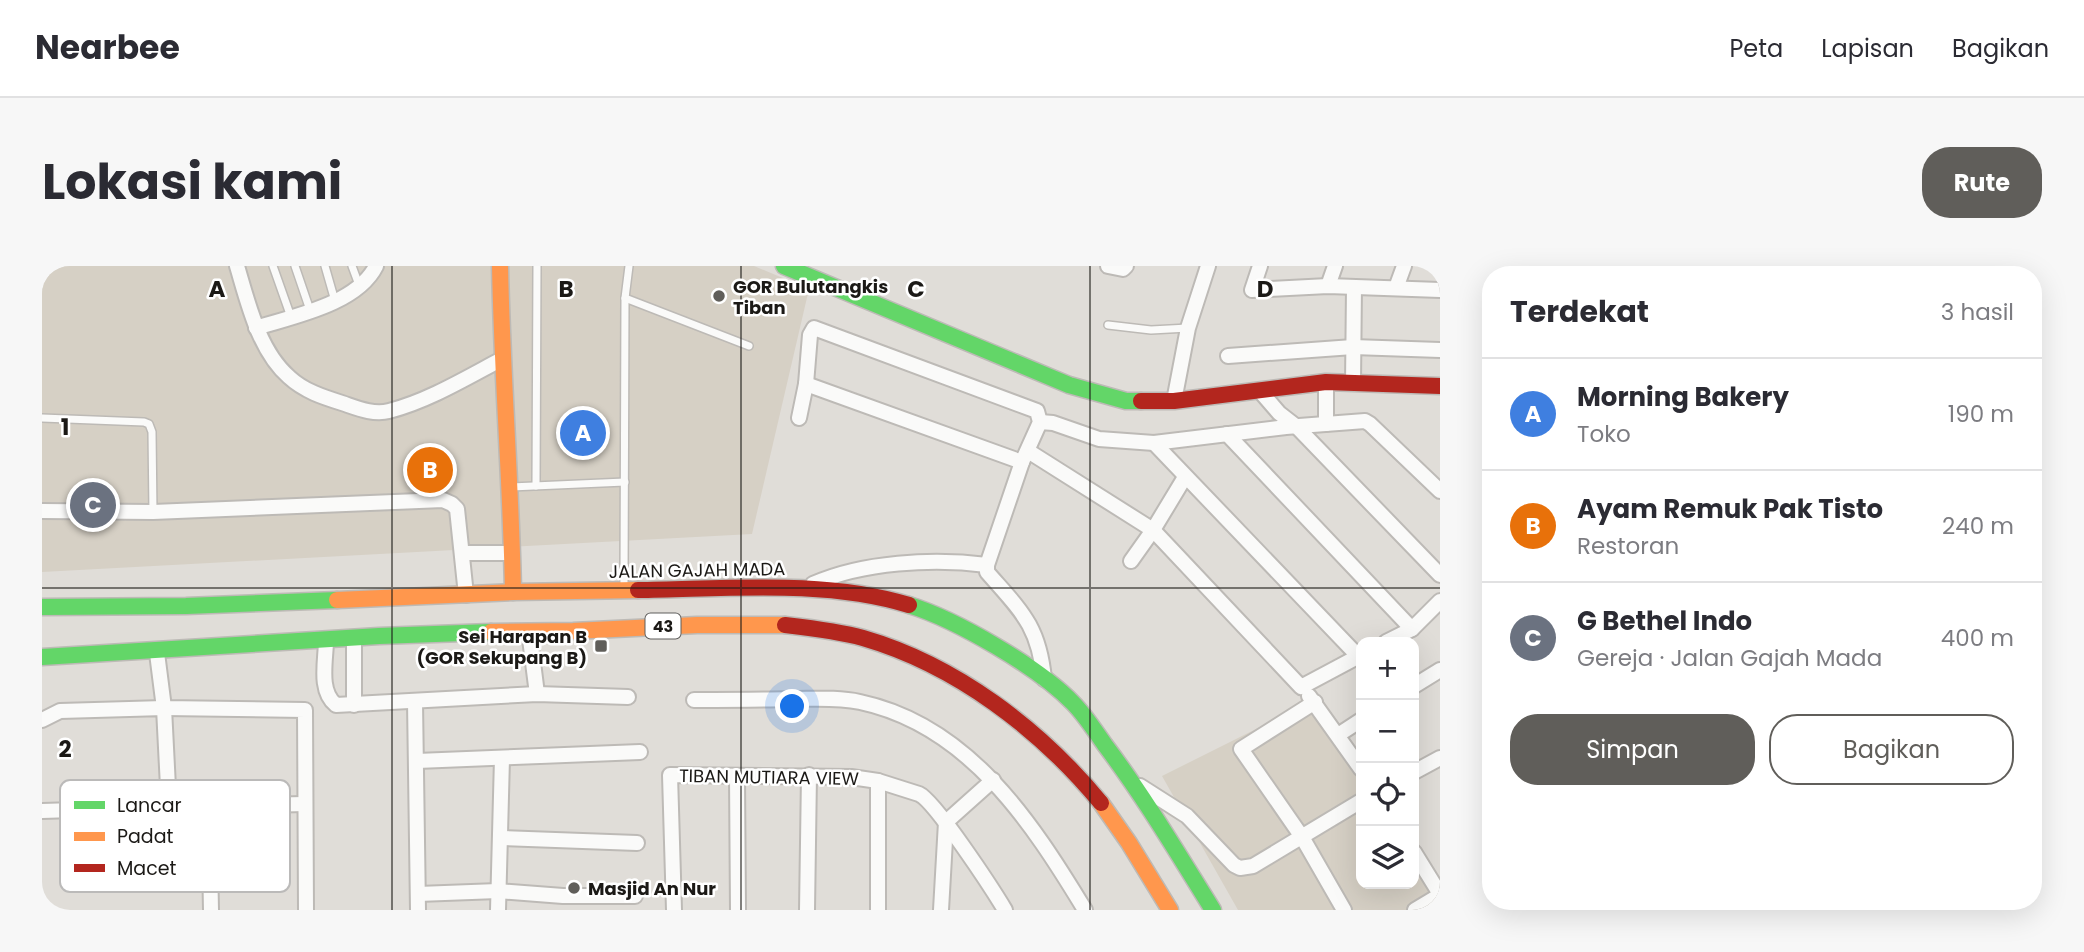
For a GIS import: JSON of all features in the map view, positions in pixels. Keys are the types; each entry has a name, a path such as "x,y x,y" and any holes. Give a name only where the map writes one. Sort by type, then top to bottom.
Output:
{"main road":[{"path":"500,266 513,592"},
{"path":"784,266 1069,385 1126,401 1174,401 1326,382 1440,386"},
{"name":"JALAN GAJAH MADA","path":"42,607 186,606 624,590 802,589 846,591 875,596 932,612 995,646 1044,679 1073,703 1133,782 1213,910"},
{"name":"43","path":"42,657 157,653 354,638 677,626 787,625 852,635 904,652 1002,708 1068,763 1105,808 1170,910"}],"street":[{"path":"237,266 256,328 280,368 289,377 318,395 364,411 390,411 435,394 502,359"},
{"path":"256,328 335,301 359,287 376,266"},
{"path":"1108,266 1123,269 1126,266"},
{"path":"1174,401 1188,328 1208,266"},
{"path":"1260,266 1252,290 1328,286 1440,290"},
{"path":"1328,286 1335,266"},
{"path":"1396,288 1404,266"},
{"path":"1353,383 1354,287"},
{"path":"799,418 806,384 810,335 811,330 817,328 1040,414 1040,422 986,565 987,572 1025,615 1036,636 1044,679"},
{"path":"1228,356 1353,347 1440,350"},
{"path":"1326,382 1326,424"},
{"path":"806,384 1025,456 1153,530 1315,702 1357,763"},
{"path":"1261,391 1279,413 1297,426 1440,575"},
{"path":"1040,422 1053,423 1099,439 1154,443 1297,426 1365,422 1440,491"},
{"path":"1227,434 1412,629"},
{"path":"1154,443 1356,652"},
{"path":"1131,561 1185,477"},
{"path":"42,511 153,512 443,500 457,509 466,595"},
{"path":"462,553 512,553"},
{"path":"802,589 833,575 889,565 959,561 986,565"},
{"path":"1397,637 1412,629 1440,601"},
{"path":"529,631 537,694"},
{"path":"354,638 354,705"},
{"path":"326,640 325,689 336,705 537,694 628,697"},
{"path":"157,653 164,708 168,780"},
{"path":"1301,687 1356,658"},
{"path":"1419,683 1440,670"},
{"path":"694,700 834,699 859,702 886,709 934,730 993,780 1059,868 1085,910"},
{"path":"415,702 418,910"},
{"path":"1315,702 1241,749 1302,837 1344,910"},
{"path":"42,720 60,711 164,708 305,710 306,910"},
{"path":"1338,734 1356,723"},
{"path":"417,761 640,752"},
{"path":"498,910 502,758"},
{"path":"1419,769 1440,758"},
{"name":"TIBAN MUTIARA VIEW","path":"674,910 670,775 851,777 878,781 925,797 946,822 1004,910"},
{"path":"807,910 809,775"},
{"path":"737,777 738,910"},
{"path":"941,910 946,822 993,780"},
{"path":"878,781 878,910"},
{"path":"1133,782 1188,816 1234,865 1240,868 1253,866 1356,804"},
{"path":"290,804 305,804"},
{"path":"42,811 60,810"},
{"path":"500,838 637,843"},
{"path":"1415,910 1440,895 1419,860"},
{"path":"418,894 498,891 563,903 635,896"},
{"path":"211,892 211,910"}],"lane":[{"path":"273,266 291,317"},
{"path":"295,266 310,310"},
{"path":"325,266 335,301"},
{"path":"352,266 359,287"},
{"path":"536,486 537,266"},
{"path":"624,590 625,298 629,266"},
{"path":"625,298 749,346"},
{"path":"1108,326 1151,330 1188,328"},
{"path":"42,418 149,424 152,432 153,512"},
{"path":"510,487 625,482"}],"shaded area":[{"path":"42,266 754,266 809,289 752,534 42,572"},
{"path":"1314,700 1356,766 1356,889 1419,889 1419,863 1440,895 1440,910 1238,910 1162,776"}],"traffic: fast":[{"path":"784,266 1069,385 1126,401 1141,401"},
{"path":"42,607 186,606 337,600"},
{"path":"909,605 950,622 996,646 1058,689 1073,703 1134,785 1213,910"},
{"path":"42,657 379,636 491,632"}],"traffic: slow":[{"path":"500,266 513,592"},
{"path":"337,600 513,592 638,590"},
{"path":"491,632 785,625"},
{"path":"1101,803 1170,910"}],"traffic: jam":[{"path":"1141,401 1174,401 1326,382 1440,386"},
{"path":"638,590 775,587 844,592 909,605"},
{"path":"785,625 863,638 931,665 963,683 1023,725 1051,750 1101,803"}],"place":[{"name":"GOR Bulutangkis Tiban","path":"719,296"},
{"name":"Morning Bakery","path":"583,433"},
{"name":"Ayam Remuk Pak Tisto","path":"430,470"},
{"name":"G Bethel Indo","path":"93,505"},
{"name":"Sei Harapan B (GOR Sekupang B)","path":"601,646"},
{"name":"Masjid An Nur","path":"574,888"}]}
